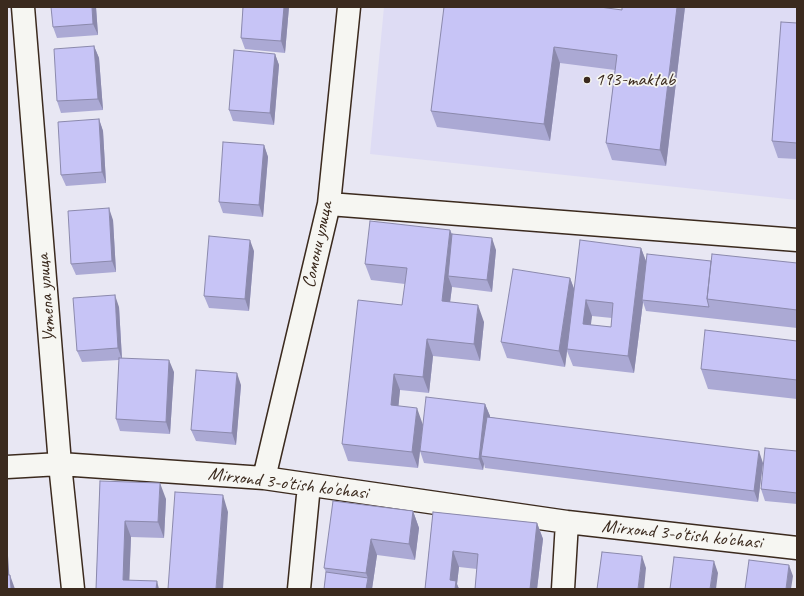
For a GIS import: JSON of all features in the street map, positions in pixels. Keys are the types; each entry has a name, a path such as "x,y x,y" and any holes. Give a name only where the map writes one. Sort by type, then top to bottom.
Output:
{"street":[{"name":"Учтепа улица","path":"23,7 60,464 73,589"},
{"name":"Сомони улица","path":"264,478 329,204 349,7"},
{"path":"329,204 797,240"},
{"name":"Mirxond 3-o'tish ko'chasi","path":"7,467 60,464 264,478 567,522 797,548"},
{"path":"299,589 308,485"},
{"path":"563,589 567,522"}],"shaded area":[{"name":"193-maktab","path":"384,7 797,7 797,200 370,154"}],"building":[{"path":"51,7 92,7 93,24 53,27"},
{"path":"243,7 284,7 281,41 241,38"},
{"path":"444,7 600,7 622,10 622,7 677,7 660,150 606,143 617,55 554,47 544,124 431,111"},
{"path":"781,22 797,23 797,143 772,141"},
{"path":"94,46 98,99 57,101 54,49"},
{"path":"234,50 275,54 270,113 229,110"},
{"path":"99,119 102,172 61,175 58,122"},
{"path":"223,142 264,145 259,205 219,202"},
{"path":"109,208 112,261 71,264 68,211"},
{"path":"370,221 450,230 442,301 478,305 474,344 427,339 423,377 394,374 391,405 417,408 412,452 342,444 358,300 402,305 407,268 365,264"},
{"path":"452,234 492,238 487,280 448,276"},
{"path":"209,236 250,240 245,299 204,296"},
{"path":"580,240 641,248 628,356 567,349","holes":["586,300 613,303 611,327 583,324"]},
{"path":"647,254 711,261 707,299 709,307 642,300"},
{"path":"712,254 797,263 797,310 707,299"},
{"path":"513,269 570,278 559,351 501,342"},
{"path":"115,295 118,348 77,351 73,298"},
{"path":"705,330 797,341 797,380 701,369"},
{"path":"119,358 169,360 166,422 116,419"},
{"path":"196,370 237,373 232,433 191,430"},
{"path":"426,397 485,404 479,459 420,451"},
{"path":"487,417 759,451 754,491 481,456"},
{"path":"765,448 797,451 797,493 761,489"},
{"path":"100,481 160,483 158,522 125,521 123,580 157,581 156,589 96,589"},
{"path":"175,492 223,495 216,589 168,589"},
{"path":"333,501 413,511 409,544 371,539 366,573 324,568"},
{"path":"433,512 537,523 530,589 475,589 478,554 453,551 450,580 456,581 455,589 425,589"},
{"path":"602,552 642,556 638,589 597,589"},
{"path":"674,557 714,561 710,589 670,589"},
{"path":"749,560 789,565 786,589 745,589"},
{"path":"326,572 368,578 366,589 324,589"},
{"path":"7,575 10,575 11,589 7,589"}],"place":[{"name":"193-maktab","path":"587,80"}]}
